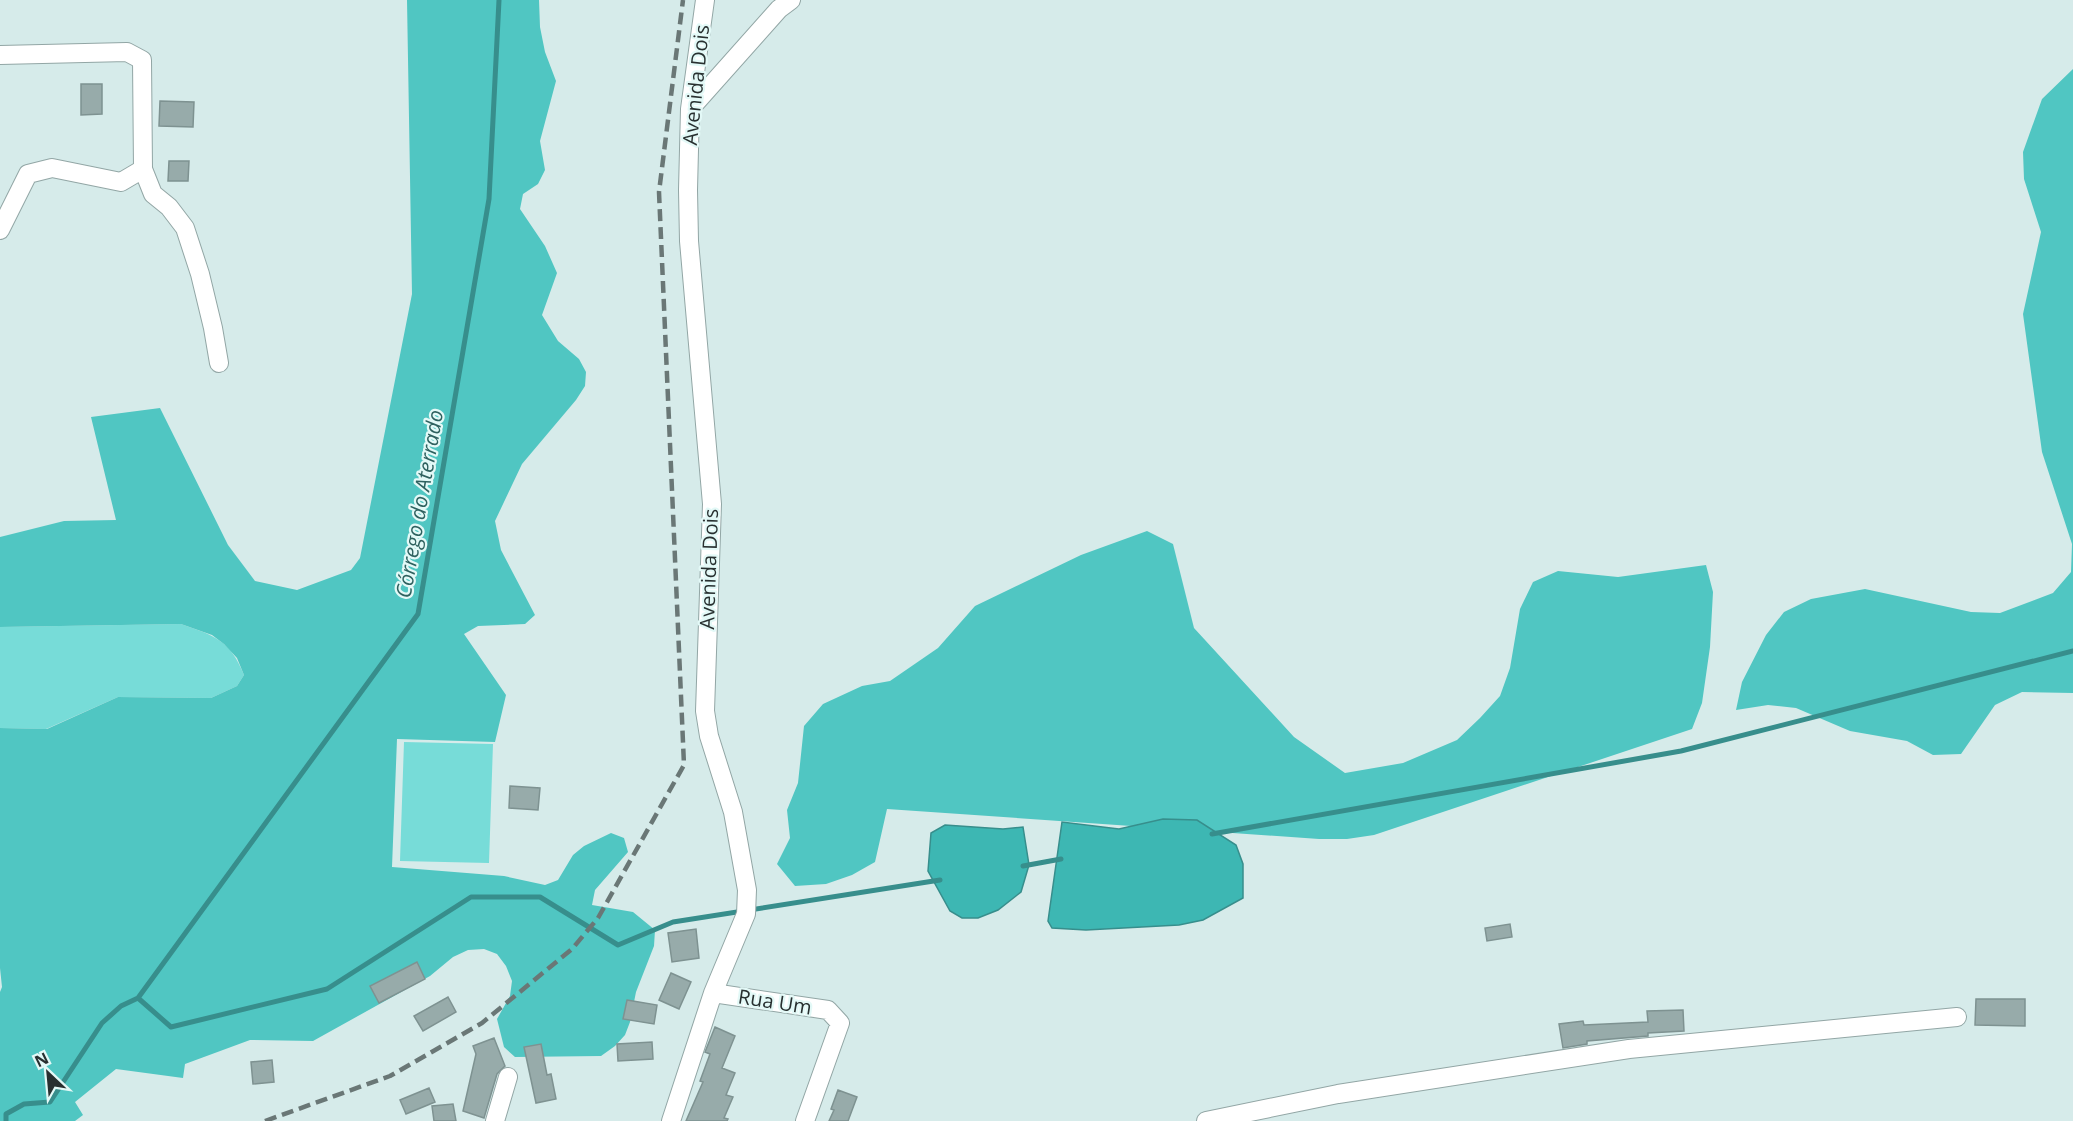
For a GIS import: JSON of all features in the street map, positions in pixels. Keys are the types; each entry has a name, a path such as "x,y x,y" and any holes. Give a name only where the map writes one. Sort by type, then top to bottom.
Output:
{"street":[{"name":"Avenida Dois","path":"671,1121 713,993 747,909 747,891 733,812 709,736 705,711 712,504 689,241 688,190 690,108 705,0"},
{"path":"690,108 779,9 791,0"},
{"path":"0,55 127,52 142,60 142,169 153,195 170,207 185,228 200,274 219,363"},
{"path":"0,230 28,174 52,168 121,182 142,169"},
{"name":"Rua Um","path":"713,993 828,1010 840,1023 805,1121"},
{"path":"1206,1121 1338,1094 1629,1049 1956,1017"},
{"path":"495,1121 508,1077"}],"shaded area":[{"path":"407,0 539,0 540,27 545,52 556,81 540,141 545,170 538,184 523,194 520,209 545,246 557,273 542,315 558,341 579,359 586,372 585,386 576,400 522,464 495,521 501,550 535,615 525,624 478,626 464,634 506,695 495,742 397,739 392,867 504,876 545,885 558,880 573,855 584,846 611,833 624,838 628,852 595,890 592,905 633,912 655,930 654,946 636,992 630,1022 625,1035 601,1056 515,1057 504,1047 497,1019 510,996 512,981 506,966 497,954 484,949 468,950 453,957 430,976 313,1041 250,1040 185,1064 183,1078 116,1069 75,1102 83,1115 75,1121 0,1121 0,992 2,987 0,968 0,728 47,729 118,697 211,698 237,686 244,675 237,658 224,644 212,635 181,624 0,627 0,537 64,521 116,520 91,417 160,408 228,545 255,581 297,590 351,570 360,558 412,294"},
{"path":"2073,69 2073,693 2022,692 1995,705 1961,754 1933,755 1907,741 1850,731 1796,708 1768,705 1736,710 1742,682 1766,635 1784,612 1811,599 1865,589 1971,612 2000,613 2053,593 2071,572 2072,544 2042,452 2023,314 2041,232 2024,179 2023,152 2042,99"},
{"path":"1147,531 1173,544 1194,628 1294,737 1345,773 1403,763 1457,740 1500,696 1510,668 1520,609 1533,582 1558,571 1618,577 1706,565 1713,592 1710,647 1702,703 1692,729 1374,835 1347,839 1319,839 887,809 875,862 852,875 826,884 795,886 777,864 790,838 787,810 798,783 804,726 823,704 862,686 890,681 938,648 975,606 1081,555"},
{"path":"181,624 212,636 227,647 239,663 244,675 237,686 211,698 118,697 46,729 0,728 0,627"},
{"path":"404,742 493,744 489,863 400,861"},
{"path":"1163,819 1197,820 1236,845 1243,864 1243,898 1203,920 1179,925 1086,930 1052,928 1048,921 1062,822 1119,829"},
{"path":"945,825 1003,829 1023,827 1029,865 1021,892 998,910 978,918 962,918 950,911 928,871 931,833"}],"building":[{"path":"81,84 102,84 102,114 81,115"},
{"path":"160,101 194,102 193,127 159,126"},
{"path":"169,161 189,161 188,181 168,181"},
{"path":"510,786 540,788 538,810 509,808"},
{"path":"1510,924 1512,937 1487,941 1485,928"},
{"path":"696,929 699,958 672,962 668,933"},
{"path":"417,962 425,979 379,1003 370,986"},
{"path":"671,973 691,982 679,1009 659,1000"},
{"path":"448,997 456,1012 423,1031 414,1016"},
{"path":"1976,999 2025,999 2025,1026 1975,1025"},
{"path":"627,1000 657,1005 654,1024 623,1019"},
{"path":"1683,1010 1684,1031 1587,1041 1587,1044 1563,1048 1559,1024 1583,1021 1584,1025 1648,1022 1647,1011"},
{"path":"715,1027 735,1036 722,1068 735,1073 726,1095 733,1097 724,1118 728,1119 727,1121 686,1121 703,1082 700,1081 710,1054 705,1052"},
{"path":"494,1038 505,1066 497,1074 484,1118 463,1111 476,1054 473,1046"},
{"path":"652,1042 653,1059 618,1061 617,1044"},
{"path":"541,1044 547,1075 551,1074 556,1099 536,1103 524,1047"},
{"path":"272,1060 274,1082 253,1084 251,1062"},
{"path":"429,1088 435,1102 406,1114 400,1100"},
{"path":"838,1090 857,1097 848,1121 829,1121"},
{"path":"453,1104 456,1121 434,1121 432,1106"}],"waterway":[{"name":"Córrego do Aterrado","path":"6,1121 6,1114 24,1104 50,1102 102,1023 121,1006 138,998 418,614 489,199 499,0"},
{"path":"1212,834 1681,751 2073,651"},
{"path":"1023,866 1061,859"},
{"path":"138,998 171,1027 327,989 471,897 540,897 618,945 673,922 940,880"}],"railway":[{"path":"265,1121 390,1076 482,1023 572,949 598,918 684,765 659,192 683,0"}]}
